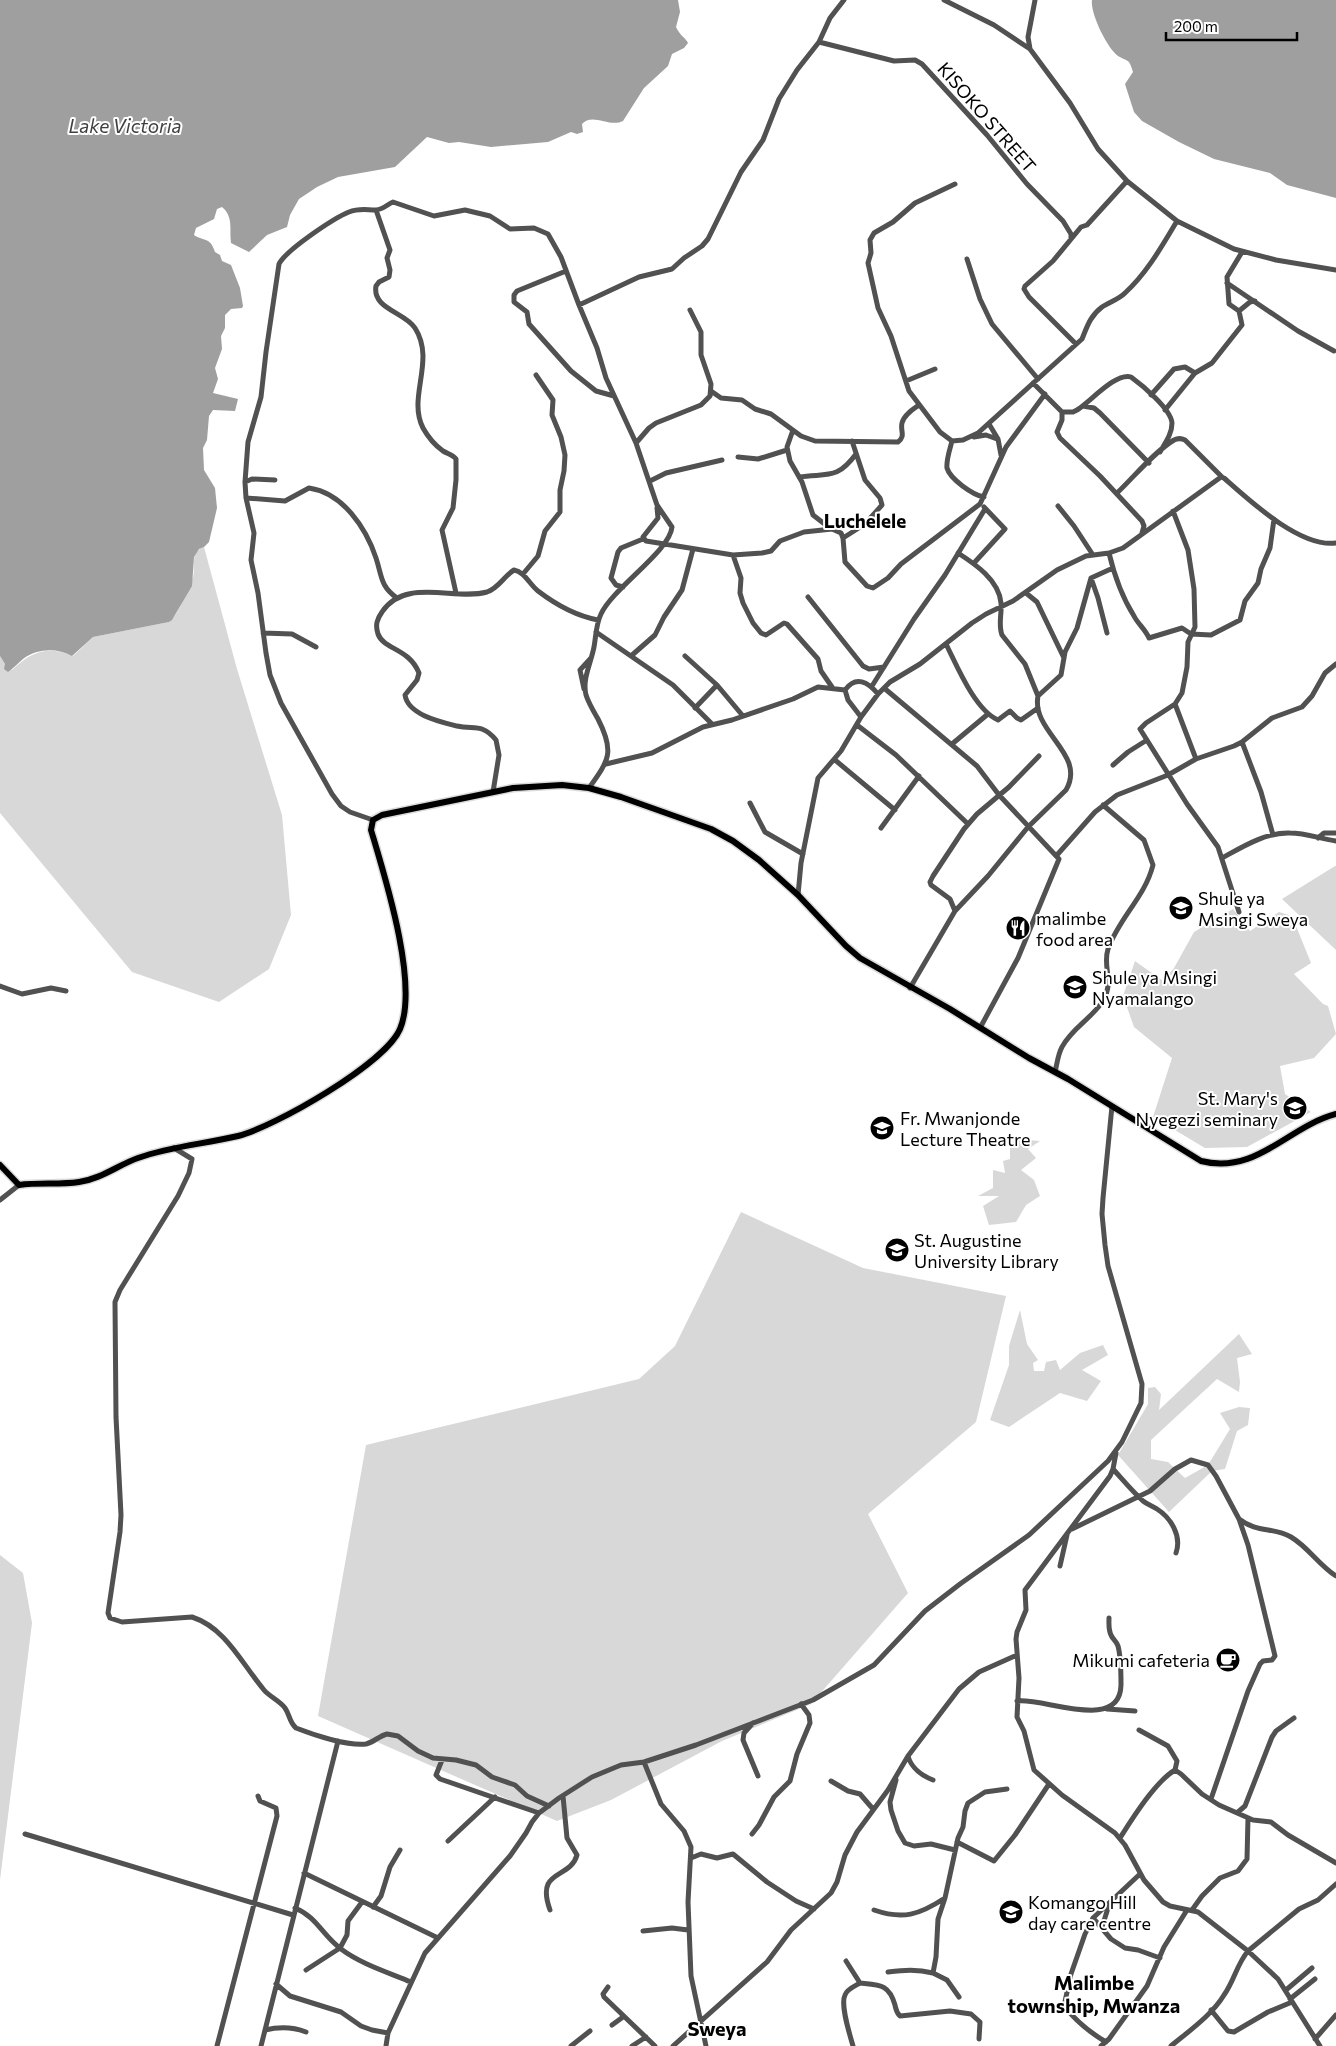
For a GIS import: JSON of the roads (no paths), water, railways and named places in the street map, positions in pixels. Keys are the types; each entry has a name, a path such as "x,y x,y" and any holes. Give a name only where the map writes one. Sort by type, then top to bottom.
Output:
{"main road":[{"path":"0,1165 19,1185 79,1182 96,1178 138,1158 173,1148 254,1131 338,1086 368,1064 399,1030 406,1004 401,944 371,830 373,820 382,815 492,792 550,785 589,788 621,797 723,835 759,860 798,895 852,952 1112,1106 1185,1152 1202,1160 1219,1164 1250,1159 1318,1120 1336,1114"}],"street":[{"path":"579,305 639,277 672,269 702,246 708,239 741,172 760,146 779,99 797,70 819,42 830,18 844,0"},
{"path":"944,0 994,25 1030,49 1070,103 1098,149 1127,181 1177,221 1242,252 1336,270"},
{"path":"1030,49 1028,37 1035,0"},
{"name":"KISOKO STREET","path":"819,42 894,61 915,60 922,64 987,135 1027,184 1063,221 1069,225 1081,227"},
{"path":"1076,344 1029,298 1024,289 1053,261 1081,227 1088,225 1127,181"},
{"path":"955,184 915,204 893,222 874,233 870,240 869,268 878,308 891,336 909,391 919,405 940,432 952,441 986,435 998,439"},
{"path":"373,820 350,812 341,806 332,794 278,696 268,665 258,593 250,557 254,533 244,482 248,442 262,390 279,264 284,257 302,242 346,213 359,209 376,210 393,202 434,216 463,210 490,216 510,229 538,229 548,234 566,271 614,396 636,442 650,481 657,505 658,518 644,534 643,539"},
{"path":"376,210 390,250 387,260 390,270 389,277 379,282 376,286 376,296 388,309 410,322 418,334 424,366 418,397 420,419 423,428 432,441 456,459 453,508 442,530 456,593"},
{"name":"KISOKO STREET","path":"1063,221 1071,234 1071,239"},
{"path":"971,438 989,424 1082,339 1088,323 1094,314 1119,298 1130,288 1156,255 1177,221"},
{"path":"1166,410 1195,373 1212,363 1240,330 1243,323 1239,311 1229,304 1227,283 1228,277 1242,252"},
{"path":"967,259 980,299 992,324 1038,379"},
{"path":"566,271 517,291 514,294 514,302 525,310 529,324 578,378 596,391 614,396"},
{"path":"1227,283 1298,331 1334,351"},
{"path":"1239,311 1250,302 1255,301"},
{"path":"636,442 656,423 705,403 711,391 708,376 700,355 701,332 690,310"},
{"path":"1151,395 1174,369 1185,367 1195,373"},
{"path":"906,381 935,369"},
{"path":"523,574 538,556 545,531 560,512 560,490 564,471 561,437 552,415 553,400 536,375"},
{"path":"1062,412 1072,412 1083,406 1115,380 1126,376 1135,380 1151,395 1166,410 1170,418 1171,428 1160,452"},
{"path":"1033,383 1062,412 1062,420 1057,432 1060,438 1117,493 1144,523 1142,534"},
{"path":"711,391 721,398 742,400 755,409 771,414 801,436 814,441 828,442 898,442 903,435 902,424 904,419 911,410 919,405"},
{"path":"793,430 787,450 813,515 832,529 841,533 845,562 867,586 873,588 888,578 901,564 980,504 1010,441 1045,394"},
{"path":"1083,406 1094,408 1100,412 1148,463"},
{"path":"989,424 998,439 1001,458"},
{"path":"1117,493 1160,452 1175,440 1184,439 1222,477 1257,508 1317,542 1336,543"},
{"path":"843,538 865,524 882,504 880,498 865,480 852,441"},
{"path":"952,441 947,463 950,473 968,490 984,497"},
{"path":"738,457 763,458 787,450"},
{"path":"799,477 838,473 856,454"},
{"path":"650,481 666,473 722,460"},
{"path":"798,895 815,786 822,772 835,760 861,717 884,688 979,618 1026,593 1057,570 1080,559 1123,548 1222,477"},
{"path":"244,482 252,479 275,480"},
{"path":"246,498 285,500 308,488 333,498 346,507 356,520 375,556 383,585 397,598"},
{"path":"974,563 1005,529 980,504"},
{"path":"589,788 606,764 608,758 606,740 586,694 580,670 592,658 598,620 609,599 664,544 672,532 672,527 657,505"},
{"path":"1058,506 1093,555"},
{"path":"872,686 985,509"},
{"path":"1173,511 1188,550 1192,571 1195,627 1188,642 1185,681 1182,693 1174,704 1141,726 1140,729 1168,775 1218,847 1238,912"},
{"path":"1109,553 1131,612 1149,638 1179,628 1185,628 1191,634 1211,634 1239,621 1245,601 1258,583 1261,569 1270,548 1274,519"},
{"path":"623,587 616,585 611,578 618,552 624,546 643,539 733,555 768,553 784,540 808,531 832,529"},
{"path":"631,656 655,635 664,616 682,590 693,549"},
{"path":"910,988 955,911 988,876 1028,827 1066,790 1072,775 1063,750 1044,724 1038,708 1038,696 1025,664 1002,635 997,591 985,574 974,563 958,553"},
{"path":"733,555 741,578 741,598 753,623 766,636 784,623 787,624 818,659 821,671 832,687"},
{"path":"1038,696 1060,675 1067,646 1077,628 1091,578 1113,568"},
{"path":"492,792 499,751 493,736 475,727 459,726 422,714 406,701 405,695 418,680 416,667 407,655 381,639 377,629 378,618 389,602 397,598 420,592 486,592 497,586 512,571 517,571 523,574 536,590 573,613 598,620"},
{"path":"1091,578 1107,634"},
{"path":"445,593 453,582"},
{"path":"1026,593 1037,602 1064,658"},
{"path":"808,596 863,666 870,669 884,666"},
{"path":"263,632 292,634 316,646"},
{"path":"596,632 673,685 712,724"},
{"path":"946,644 970,690 988,714 998,720 1010,711 1022,720 1038,708"},
{"path":"685,656 717,685 743,716"},
{"path":"1057,855 1084,823 1103,805 1123,792 1168,775 1196,759 1242,742 1272,718 1302,707 1312,696 1325,673 1336,664"},
{"path":"845,690 853,682 860,681 872,686 878,694"},
{"path":"695,708 717,685"},
{"path":"606,764 663,750 712,724 743,716 818,687 832,687 845,690"},
{"path":"884,688 977,766 999,795 1057,855 1058,863 1029,932 1008,977 980,1028"},
{"path":"845,690 848,700 861,717"},
{"path":"1174,704 1196,759"},
{"path":"952,744 988,714"},
{"path":"857,725 886,746 968,824"},
{"path":"1113,765 1128,752 1147,740"},
{"path":"1242,742 1261,792 1273,835"},
{"path":"955,911 950,899 930,882 968,824 1039,756"},
{"path":"835,760 895,810"},
{"path":"881,828 919,776"},
{"path":"750,803 765,832 803,854"},
{"path":"1055,1072 1062,1046 1102,1002 1107,992 1109,982 1106,963 1108,949 1142,893 1153,865 1144,840 1103,805"},
{"path":"1318,838 1328,832 1336,833"},
{"path":"1222,858 1273,835 1292,833 1336,842"},
{"path":"1218,847 1232,852"},
{"path":"0,986 22,994 51,988 66,991"},
{"path":"386,2046 388,2033 425,1953 510,1856 539,1813 592,1777 610,1769 621,1765 644,1762 821,1697 874,1665 925,1611 1029,1535 1116,1451 1136,1416 1143,1394 1142,1384 1108,1266 1104,1245 1102,1198 1112,1106"},
{"path":"173,1148 192,1160 189,1173 159,1229 120,1290 115,1302 116,1417 121,1523 108,1613 113,1620 122,1622 192,1617 209,1624 229,1644 264,1691 283,1706 291,1724 303,1731 338,1740 365,1744 382,1735 392,1734 405,1740 426,1755 442,1760 456,1760 476,1765 492,1777 515,1785 527,1796 549,1806"},
{"path":"0,1200 19,1185"},
{"path":"1116,1451 1113,1469 1025,1590 1026,1606 1017,1632 1019,1678 1017,1717 1024,1731 1032,1765 1038,1774 1049,1784 1120,1838 1140,1874 1163,1902 1170,1906 1190,1910 1248,1951 1278,1979 1320,2046"},
{"path":"1060,1566 1069,1530 1150,1491 1175,1468 1187,1461 1208,1465 1216,1476 1239,1519 1248,1545 1275,1656 1272,1660 1263,1661 1260,1664 1248,1691 1210,1799"},
{"path":"1113,1469 1138,1496 1162,1512 1169,1520 1178,1538 1176,1553"},
{"path":"1239,1519 1254,1528 1290,1536 1322,1566 1336,1576"},
{"path":"1107,1709 1118,1697 1121,1683 1118,1648 1110,1633 1109,1618"},
{"path":"673,2046 767,1962 792,1930 834,1889 850,1844 896,1777 908,1756 960,1688 979,1672 1017,1655"},
{"path":"1017,1702 1026,1700 1064,1708 1135,1711"},
{"path":"752,1834 759,1825 774,1796 791,1779 797,1754 810,1723 809,1716 801,1704"},
{"path":"1238,1812 1245,1806 1270,1740 1276,1731 1294,1718"},
{"path":"753,1722 744,1734 743,1740 758,1776"},
{"path":"1120,1838 1156,1787 1167,1774 1174,1770 1177,1761 1171,1749 1139,1730"},
{"path":"261,2046 338,1740"},
{"path":"908,1756 913,1766 921,1774 933,1780"},
{"path":"442,1760 436,1772 437,1777 539,1813"},
{"path":"644,1762 661,1804 688,1838 691,1847 688,1902 691,1976 706,2046"},
{"path":"1174,1770 1182,1774 1219,1805 1257,1821 1271,1822 1288,1835 1336,1863"},
{"path":"896,1777 890,1802 891,1810 898,1831 905,1843 914,1846 931,1844 955,1850"},
{"path":"831,1781 848,1791 860,1794 874,1809"},
{"path":"957,1842 994,1860 1014,1835 1049,1784"},
{"path":"933,1973 938,1920 957,1842 963,1828 968,1802 985,1792 1007,1789"},
{"path":"217,2046 277,1816 276,1808 260,1801 258,1796"},
{"path":"550,1910 546,1896 548,1885 554,1875 572,1864 577,1854 567,1838 563,1796"},
{"path":"448,1841 495,1797"},
{"path":"1101,2046 1106,2042 1147,1986 1164,1947 1190,1910 1220,1878 1238,1871 1247,1859 1248,1818"},
{"path":"26,1834 254,1905 293,1915"},
{"path":"373,1908 381,1896 390,1867 400,1850"},
{"path":"691,1858 701,1854 717,1858 733,1854 767,1882 814,1910"},
{"path":"304,1873 438,1938"},
{"path":"1106,2042 1082,2026 1064,2006 1066,1992 1085,1934 1093,1918 1140,1874"},
{"path":"1171,2046 1212,2010 1224,1996 1242,1958 1248,1951 1299,1909 1318,1900 1336,1884"},
{"path":"874,1910 896,1916 910,1914 923,1910 944,1898"},
{"path":"306,1970 340,1948 347,1935 348,1921 362,1902"},
{"path":"1102,1928 1109,1904"},
{"path":"295,1908 310,1915 328,1938 355,1958 410,1982"},
{"path":"1093,1918 1111,1938 1125,1948 1138,1950 1160,1958"},
{"path":"643,1931 672,1928 688,1930"},
{"path":"846,1961 860,1983"},
{"path":"1286,1990 1312,1968"},
{"path":"888,1972 922,1970 933,1973 947,1980 959,1997"},
{"path":"1212,2010 1228,2031 1234,2032 1291,2001 1315,1980"},
{"path":"853,2046 845,2015 844,1997 848,1990 860,1983 885,1987 889,1990 897,2013 900,2016 950,2011 972,2014 980,2022 980,2039"},
{"path":"276,1984 290,1996 341,2012 361,2026 388,2033"},
{"path":"608,1987 604,1992 604,1997 655,2046"},
{"path":"1315,2039 1336,2015"},
{"path":"612,2025 623,2017"},
{"path":"265,2030 275,2028 295,2029 306,2032"},
{"path":"571,2046 590,2031"},
{"path":"632,2046 646,2037"}],"water":[{"name":"Lake Victoria","path":"0,0 678,0 680,12 676,27 688,43 684,48 672,54 668,66 644,88 623,121 618,123 591,119 582,124 583,132 577,134 571,132 548,142 491,147 459,142 449,143 427,137 395,167 338,177 317,187 299,199 290,215 287,227 267,235 249,252 231,243 230,219 222,207 217,209 214,219 196,228 194,235 209,241 215,252 220,255 222,261 231,265 240,288 243,306 242,308 231,309 225,315 225,328 221,336 222,349 215,368 218,379 213,393 238,399 235,411 213,410 209,416 207,440 203,448 204,470 215,488 217,508 209,542 199,549 194,557 192,586 169,622 93,637 72,656 48,650 41,651 29,655 8,672 4,669 5,664 0,656"},
{"path":"1092,0 1336,0 1336,198 1287,185 1270,173 1214,159 1142,121 1134,112 1125,84 1133,72 1130,64 1114,52 1104,38 1096,21"}],"place":[{"name":"Shule ya Msingi Sweya","path":"1181,908"},
{"name":"malimbe food area","path":"1018,928"},
{"name":"Shule ya Msingi Nyamalango","path":"1075,987"},
{"name":"St. Mary's Nyegezi seminary","path":"1295,1108"},
{"name":"Fr. Mwanjonde Lecture Theatre","path":"882,1128"},
{"name":"St. Augustine University Library","path":"897,1250"},
{"name":"Mikumi cafeteria","path":"1228,1660"},
{"name":"Komango Hill day care centre","path":"1011,1912"}],"district":[{"name":"Luchelele","path":"865,520"},
{"name":"Malimbe township, Mwanza","path":"1094,1994"},
{"name":"Sweya","path":"717,2028"}]}
